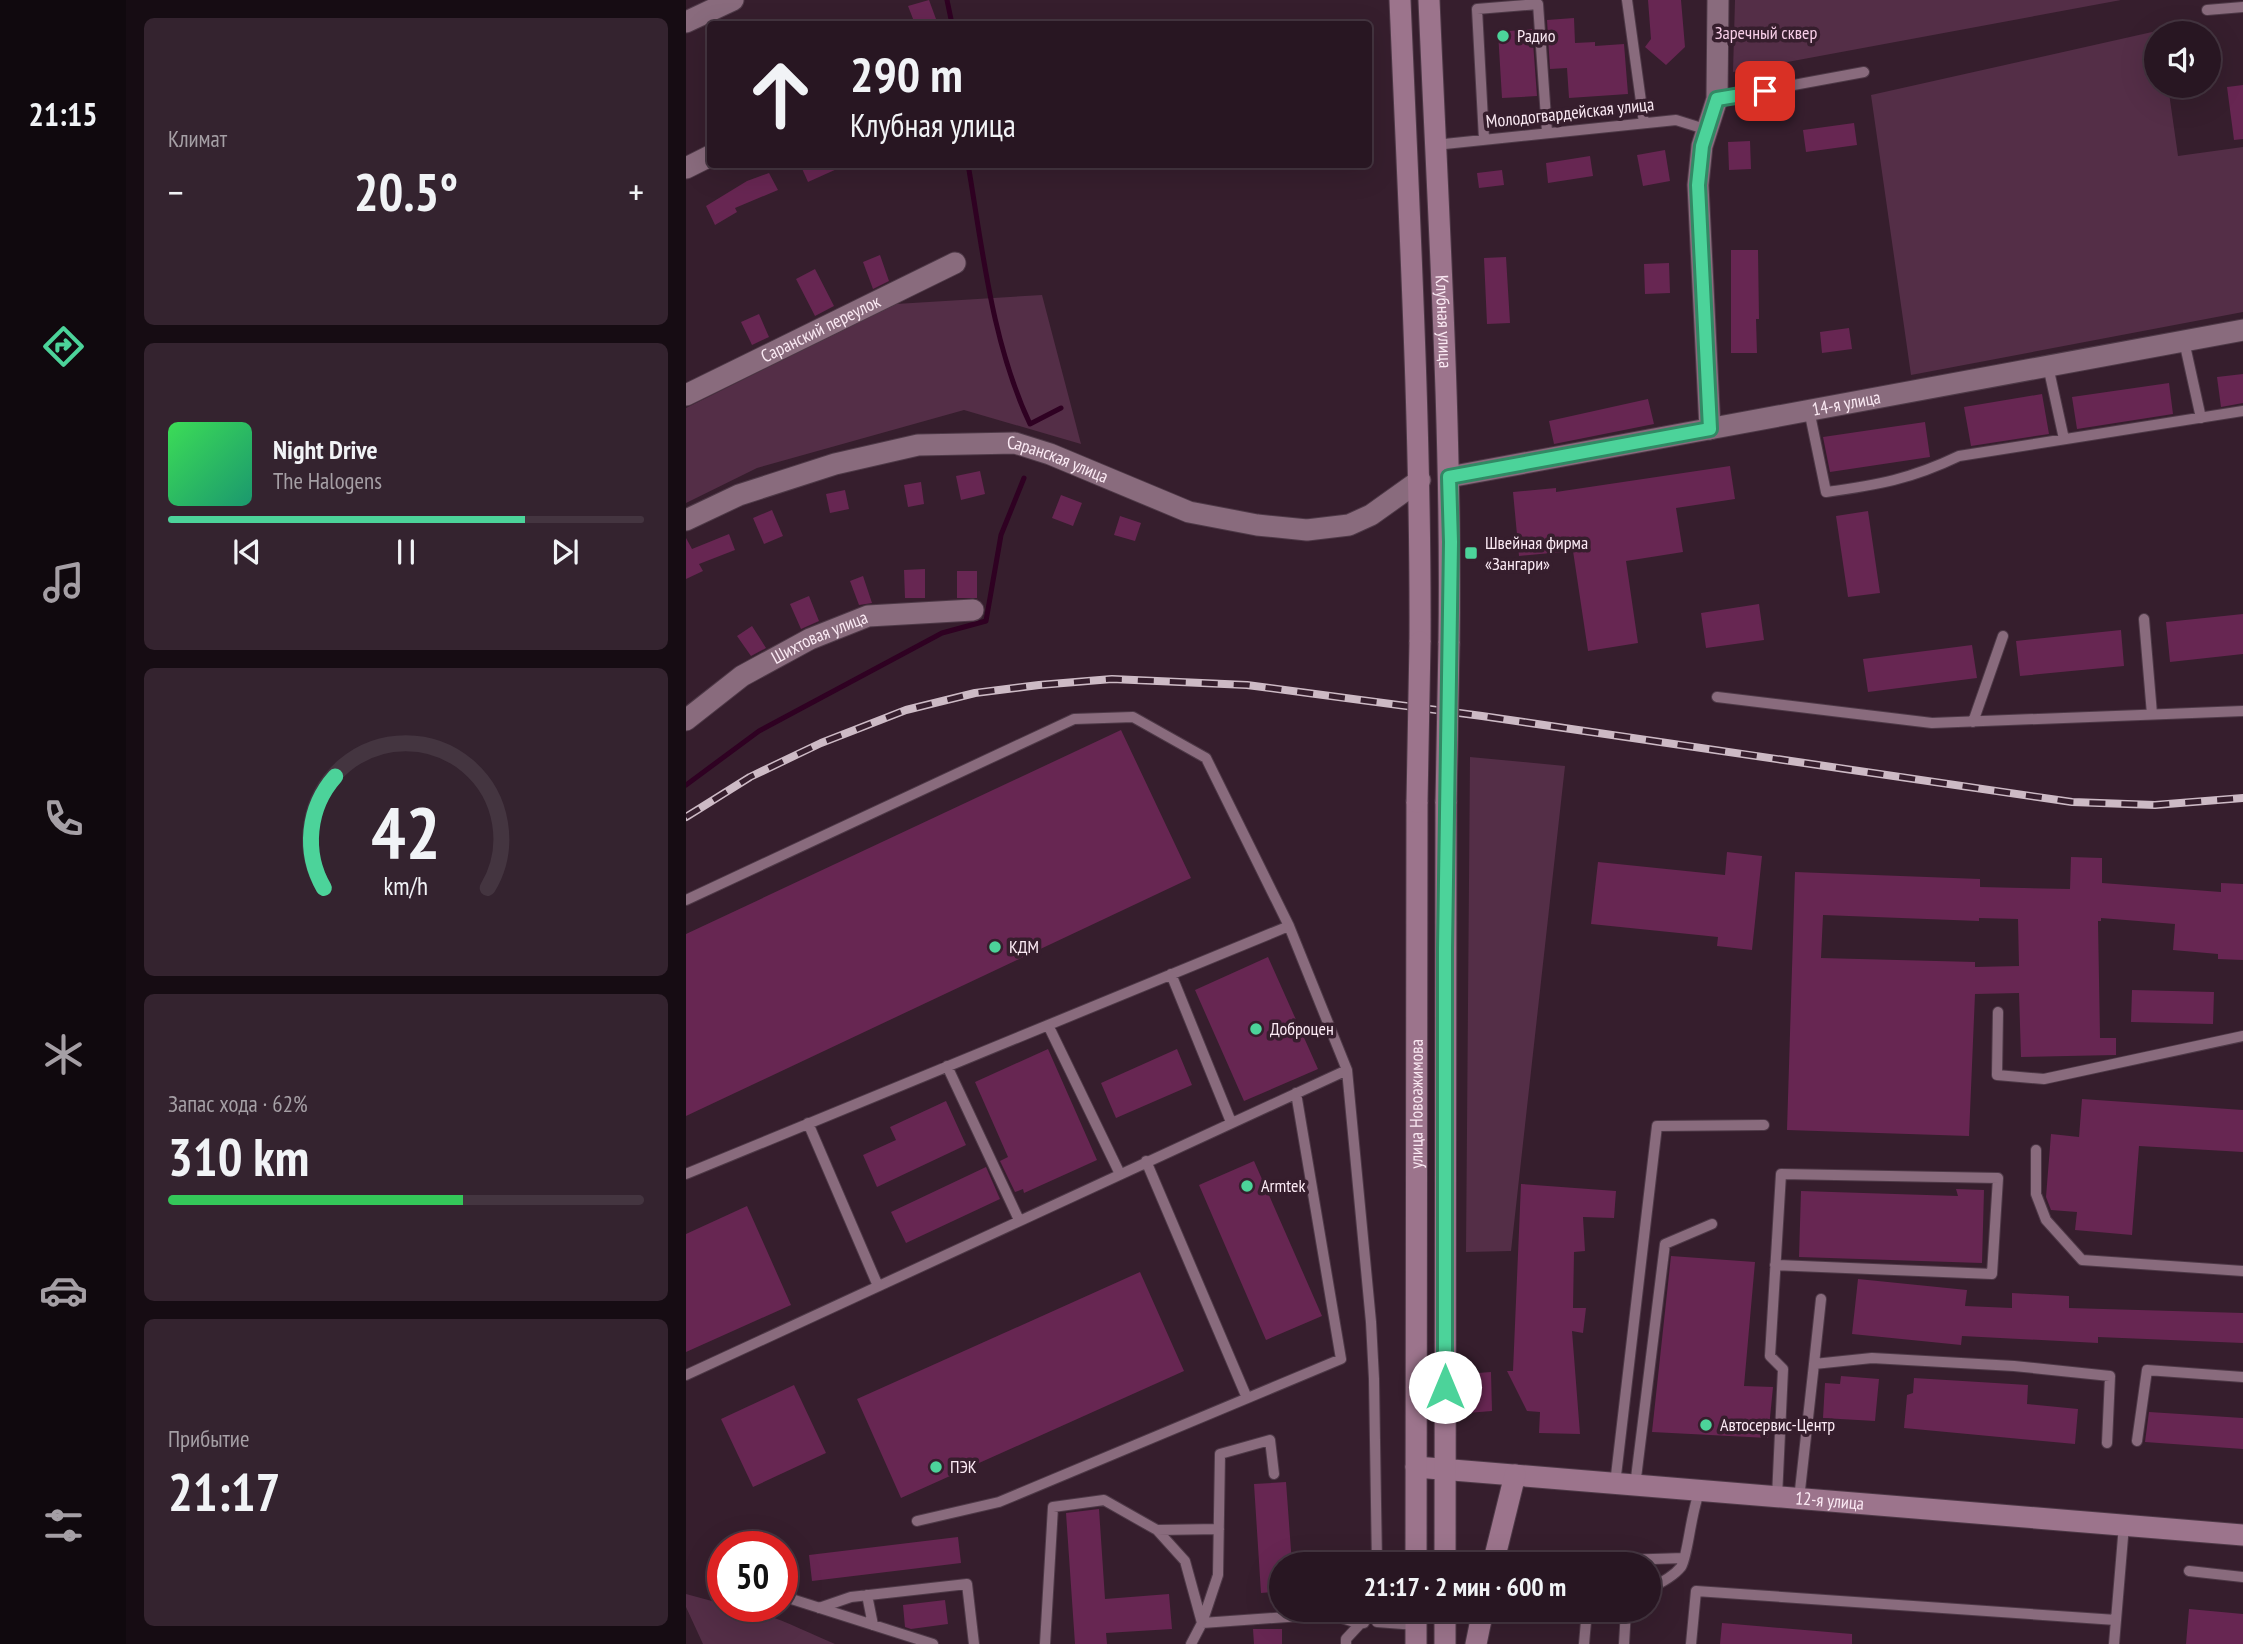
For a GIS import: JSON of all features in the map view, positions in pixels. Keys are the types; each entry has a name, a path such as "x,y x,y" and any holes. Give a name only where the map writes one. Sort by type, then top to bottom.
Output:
{"main road":[{"name":"Клубная улица","path":"1401,0 1420,480 1420,642"},
{"name":"Клубная улица","path":"1429,0 1446,357 1449,643"},
{"path":"1420,480 1449,477"},
{"name":"улица Новоажимова","path":"1416,1552 1417,802 1420,642"},
{"name":"улица Новоажимова","path":"1445,1552 1449,643"},
{"name":"12-я улица","path":"1416,1467 2243,1535"},
{"path":"1496,1552 1515,1475"},
{"path":"1445,1622 1445,1644"},
{"path":"1476,1644 1481,1622"}],"street":[{"path":"686,22 733,0"},
{"path":"1710,429 1698,185 1702,146 1717,99 1718,0"},
{"path":"686,168 707,158"},
{"name":"Саранский переулок","path":"686,395 955,262"},
{"name":"14-я улица","path":"1449,477 2243,330"},
{"name":"Саранская улица","path":"686,520 738,495 823,467 918,445 1015,443 1050,454 1189,512 1257,525 1307,530 1349,525 1371,515 1420,480"},
{"name":"Шихтовая улица","path":"686,720 742,676 810,639 868,616 973,610"}],"lane":[{"path":"1627,0 1644,123"},
{"path":"1484,139 1477,9 1538,4 1547,132"},
{"path":"2207,10 2243,7"},
{"path":"1717,99 1864,72"},
{"name":"Молодогвардейская улица","path":"1435,145 1676,120 1708,130"},
{"path":"2184,341 2201,418"},
{"path":"2048,366 2064,439"},
{"path":"1809,410 1826,492 1880,485 1926,472 1959,456 2243,411"},
{"path":"2144,619 2152,714"},
{"path":"1973,722 2003,636"},
{"path":"1717,697 1932,723 2243,711"},
{"path":"686,900 1074,719 1133,717 1206,758 1289,926 1347,1070 1372,1333 1377,1552"},
{"path":"686,1174 1289,926"},
{"path":"1171,974 1231,1122"},
{"path":"1998,1012 1997,1075 2044,1079 2243,1036"},
{"path":"1048,1025 1120,1174"},
{"path":"947,1066 1020,1220"},
{"path":"686,1375 1347,1070"},
{"path":"917,1521 999,1502 1341,1359 1296,1093"},
{"path":"808,1123 878,1286"},
{"path":"1625,1485 1657,1126 1764,1125"},
{"path":"2036,1150 2036,1194 2046,1220 2082,1260 2243,1270"},
{"path":"1146,1161 1247,1398"},
{"path":"1775,1265 1992,1274 1998,1178 1781,1174 1775,1265 1770,1356 1783,1368 1777,1497"},
{"path":"1625,1485 1665,1244 1712,1224"},
{"path":"1799,1499 1821,1300"},
{"path":"1814,1364 1872,1359 2014,1366 2110,1376 2107,1443"},
{"path":"2137,1441 2147,1370 2243,1377"},
{"path":"1191,1644 1202,1623 1218,1575 1220,1454 1270,1440 1273,1474"},
{"path":"1661,1583 1682,1566 1694,1504 1700,1491"},
{"path":"1045,1644 1054,1507 1104,1500 1157,1530 1185,1561 1202,1623"},
{"path":"2114,1644 2124,1525"},
{"path":"1157,1530 1219,1529"},
{"path":"1661,1559 1684,1558"},
{"path":"2189,1571 2243,1577"},
{"path":"820,1608 851,1597 967,1584 974,1644"},
{"path":"1692,1644 1696,1591 2116,1620"},
{"path":"867,1595 873,1625"},
{"path":"798,1601 933,1644"},
{"path":"1202,1623 1330,1614 1360,1624"},
{"path":"1346,1644 1346,1639 1364,1622"},
{"path":"1584,1644 1586,1622"},
{"path":"1624,1644 1625,1622"}],"green space":[{"name":"Заречный сквер","path":"1735,0 2121,0 1733,72"},
{"path":"2144,34 2144,98 2170,98 2178,156 2243,147 2243,312 1911,375 1871,95"},
{"path":"1042,295 1081,444 964,410 757,468 686,503 686,408 896,304"},
{"path":"1470,757 1565,766 1511,1251 1466,1252"},
{"path":"686,1594 707,1600 707,1622 783,1622 835,1644 703,1644 686,1607"}],"building":[{"path":"929,0 936,19 914,21 908,6"},
{"path":"1648,0 1681,0 1685,47 1666,65 1645,47 1651,39"},
{"path":"1574,18 1575,43 1595,42 1595,46 1624,44 1628,94 1569,98 1567,68 1550,69 1547,20"},
{"path":"1532,29 1537,96 1502,98 1498,32"},
{"path":"2243,85 2243,139 2234,140 2227,87"},
{"path":"1854,123 1857,145 1806,152 1803,130"},
{"path":"1750,141 1751,169 1729,170 1728,142"},
{"path":"1665,150 1670,181 1643,186 1637,155"},
{"path":"1590,156 1593,176 1548,183 1546,163"},
{"path":"802,168 839,168 808,182"},
{"path":"1502,170 1504,185 1479,188 1477,173"},
{"path":"769,173 778,190 735,208 737,212 715,225 706,206 747,181"},
{"path":"1731,250 1758,250 1757,353 1731,353"},
{"path":"880,255 889,281 873,289 863,262"},
{"path":"1506,257 1510,323 1487,324 1484,258"},
{"path":"1669,263 1670,293 1645,294 1644,264"},
{"path":"815,269 834,306 815,316 796,279"},
{"path":"759,314 769,337 752,345 741,322"},
{"path":"1849,328 1852,349 1822,353 1820,332"},
{"path":"2243,374 2243,403 2221,407 2217,377"},
{"path":"2169,383 2173,414 2077,429 2072,397"},
{"path":"2042,394 2049,434 1971,446 1964,407"},
{"path":"1648,399 1654,424 1554,444 1549,421"},
{"path":"1925,422 1930,457 1830,472 1823,437"},
{"path":"1730,466 1735,499 1676,508 1683,552 1626,561 1638,643 1588,651 1573,551 1519,556 1513,492 1556,488 1556,492"},
{"path":"980,471 985,494 961,500 956,476"},
{"path":"921,482 924,504 908,507 904,485"},
{"path":"845,490 849,509 830,513 826,494"},
{"path":"1061,495 1082,503 1073,526 1052,518"},
{"path":"772,510 783,536 764,544 753,518"},
{"path":"1868,511 1880,593 1848,597 1836,516"},
{"path":"1120,516 1141,523 1135,541 1114,535"},
{"path":"729,534 735,550 699,564 703,571 686,579 686,538 692,549"},
{"path":"925,569 925,598 905,598 904,570"},
{"path":"957,571 977,571 977,598 957,598"},
{"path":"863,576 872,603 859,605 850,581"},
{"path":"809,596 819,621 801,629 790,604"},
{"path":"1759,604 1764,640 1706,648 1701,613"},
{"path":"2243,614 2243,654 2170,662 2166,622"},
{"path":"752,626 766,648 751,656 737,636"},
{"path":"2121,630 2124,666 2020,676 2016,641"},
{"path":"1972,645 1977,678 1868,692 1863,659"},
{"path":"1121,730 1191,878 686,1116 686,934"},
{"path":"1727,852 1762,856 1752,950 1717,946 1718,937 1591,924 1598,862 1725,875"},
{"path":"2071,857 2102,858 2102,883 2221,892 2221,883 2243,884 2243,960 2218,959 2218,954 2173,950 2175,924 2101,918 2101,921 2098,921 2100,1038 2116,1038 2116,1055 2021,1057 2019,993 1975,994 1969,1136 1787,1130 1795,872 1980,879 1980,887 2070,889","holes":["1823,915 1979,921 1979,918 2018,919 2019,966 1975,967 1975,962 1821,958"]},
{"name":"Доброцен","path":"1268,957 1318,1069 1244,1101 1195,990"},
{"path":"2132,990 2214,992 2213,1024 2131,1022"},
{"path":"1048,1049 1097,1160 1024,1193 1023,1189 1015,1192 1000,1161 1008,1157 975,1082"},
{"path":"1177,1049 1192,1085 1116,1118 1101,1083"},
{"path":"2082,1099 2243,1110 2243,1152 2139,1146 2132,1235 2075,1230 2077,1212 2051,1210 2046,1197 2051,1134 2079,1137"},
{"path":"946,1101 966,1145 877,1187 863,1155 896,1140 890,1127"},
{"path":"1254,1161 1322,1316 1266,1340 1199,1185"},
{"path":"986,1167 1000,1199 906,1243 891,1212"},
{"path":"1521,1184 1616,1191 1614,1218 1583,1217 1585,1251 1574,1252 1573,1308 1586,1308 1583,1333 1572,1331 1580,1434 1539,1433 1540,1412 1527,1411 1507,1371 1513,1371"},
{"path":"1956,1189 1984,1190 1982,1263 1799,1257 1801,1191 1958,1196"},
{"path":"747,1206 791,1305 686,1352 686,1234"},
{"path":"1671,1256 1755,1262 1744,1386 1773,1387 1768,1438 1652,1432"},
{"path":"1140,1272 1184,1371 901,1498 857,1399"},
{"path":"1858,1279 1967,1290 1965,1306 2012,1308 2012,1293 2069,1296 2069,1308 2243,1313 2243,1343 2098,1337 2098,1343 1962,1336 1961,1345 1852,1334"},
{"path":"1491,1372 1492,1411 1467,1413 1465,1374"},
{"path":"1841,1376 1879,1379 1875,1421 1823,1418 1825,1383 1840,1384"},
{"path":"1914,1378 2028,1385 2027,1404 2078,1409 2075,1444 1904,1428 1907,1395 1913,1393"},
{"path":"794,1385 826,1453 753,1487 721,1419"},
{"path":"2149,1412 2243,1418 2243,1449 2145,1442"},
{"path":"1286,1482 1291,1552 1269,1552 1269,1592 1261,1593 1254,1484"},
{"path":"1099,1509 1105,1599 1169,1594 1172,1629 1106,1633 1107,1644 1075,1644 1066,1513"},
{"path":"958,1537 961,1563 812,1581 809,1555"},
{"path":"945,1600 948,1624 911,1629 905,1627 903,1605"},
{"path":"2189,1609 2243,1614 2243,1644 2186,1644"},
{"path":"1722,1623 1852,1634 1852,1644 1720,1644"},
{"path":"1253,1629 1282,1629 1282,1644 1254,1644"}],"waterway":[{"path":"947,0 951,21"},
{"path":"969,168 990,297 1006,362 1017,393 1030,424 1061,408"},
{"path":"686,785 759,731 942,633 986,621 1001,535 1024,478"}],"railway":[{"path":"686,817 750,777 821,743 906,710 975,693 1112,679 1247,685 1482,716 2072,802 2155,805 2243,798"}],"place":[{"name":"Радио","path":"1503,36"},
{"name":"Швейная фирма «Зангари»","path":"1471,553"},
{"name":"КДМ","path":"995,947"},
{"name":"Доброцен","path":"1256,1029"},
{"name":"Armtek","path":"1247,1186"},
{"name":"Автосервис-Центр","path":"1706,1425"},
{"name":"ПЭК","path":"936,1467"}],"route":[{"path":"1445,1387 1445,948 1451,542 1449,477 1710,429 1698,185 1702,146 1717,99 1765,91"}]}
